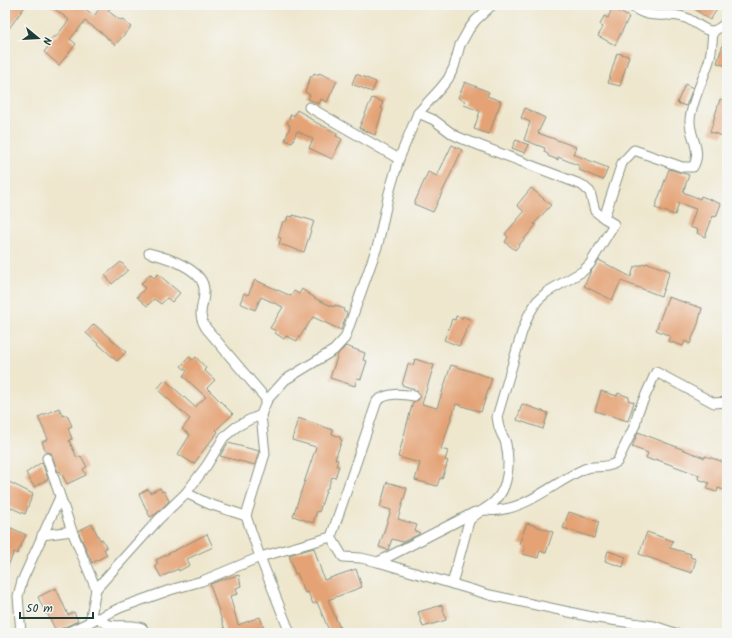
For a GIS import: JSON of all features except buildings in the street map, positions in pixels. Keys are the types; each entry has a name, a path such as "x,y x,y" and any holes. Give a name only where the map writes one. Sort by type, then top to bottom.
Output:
{"street":[{"path":"290,633 260,557 246,516 265,454 261,415 267,400 285,380 334,350 345,338 378,244 389,193 399,159 418,113 448,79 454,67 460,45 469,29 480,15 492,5"},
{"path":"630,5 651,16 674,14 687,18 707,30 713,31 727,22"},
{"path":"604,218 622,163 634,150 682,167 692,167 696,162 697,151 690,128 690,116 709,59 713,31"},
{"path":"309,107 399,159"},
{"path":"418,113 434,120 454,135 463,139 582,185 590,192 595,211 614,224 590,264 583,271 547,292 537,301 528,316 497,417 499,429 506,442 508,474 500,495 484,510 472,517 452,584"},
{"path":"148,253 182,264 199,278 204,285 200,310 202,321 206,328 267,400"},
{"path":"484,510 500,510 513,507 585,468 606,467 617,462 635,425 638,412 656,372 714,403 727,402"},
{"path":"330,537 377,401 390,395 400,394 414,396"},
{"path":"96,589 159,519 186,493 207,465 224,437 248,420 261,415"},
{"path":"47,458 72,531 96,589 93,620"},
{"path":"186,493 209,504 246,516"},
{"path":"21,633 18,596 22,581 60,497"},
{"path":"378,562 494,502"},
{"path":"42,535 72,531"},
{"path":"66,633 122,607 170,590 202,581 260,557 330,537"},
{"path":"330,537 343,557 361,558 378,562 490,595 653,630 675,633"},
{"path":"93,620 114,627 139,627 146,633"}]}
